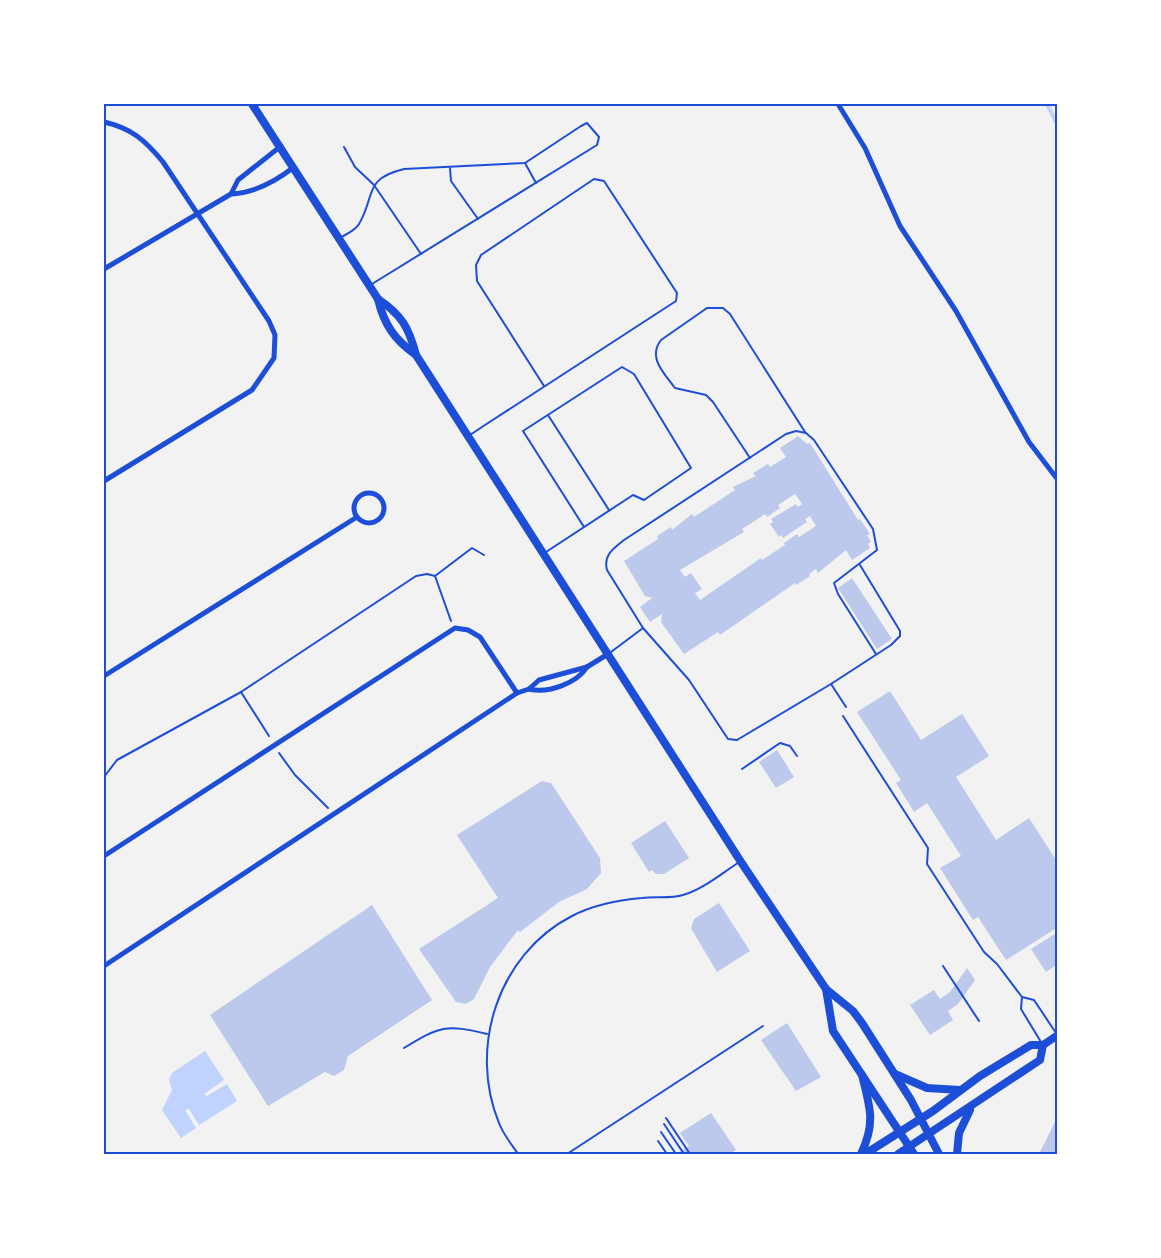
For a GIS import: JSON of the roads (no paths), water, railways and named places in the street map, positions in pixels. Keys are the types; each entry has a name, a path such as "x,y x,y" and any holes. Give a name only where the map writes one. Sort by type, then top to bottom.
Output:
{"main road":[{"path":"252,104 378,299 382,318 398,342 416,355"},
{"path":"378,299 395,310 410,333 416,355 741,862 826,989 853,1011 895,1074 939,1155"},
{"path":"826,989 833,1031 912,1151"},
{"path":"863,1155 1031,1045 1043,1045 1058,1035"},
{"path":"898,1155 912,1151 929,1135 1040,1060 1043,1045"},
{"path":"895,1074 927,1088 960,1090"},
{"path":"862,1075 872,1116 863,1155"},
{"path":"957,1155 959,1133 971,1107"}],"street":[{"path":"838,104 858,135 900,226 956,311 1029,442 1058,480"},
{"path":"104,122 130,129 147,142 269,321 275,335 276,348 268,368 252,390 104,481"},
{"path":"104,269 198,216 231,194 238,180 281,146"},
{"path":"231,194 246,194 281,177 294,167"},
{"path":"367,492 381,497 385,511 379,520 365,523 357,517 354,507 357,498 367,492"},
{"path":"104,676 357,517"},
{"path":"104,856 455,628 468,630 480,636 517,693"},
{"path":"104,966 517,693 529,688 539,680 587,667 608,654"},
{"path":"529,688 537,691 564,685 581,676 587,667"}],"lane":[{"path":"339,238 360,223 370,189 387,174 404,169 525,163 587,123 599,137 597,145 370,286"},
{"path":"344,147 355,167 374,184 421,254"},
{"path":"525,163 536,183"},
{"path":"450,168 451,181 478,219"},
{"path":"467,436 676,301 677,293 604,181 594,179 481,255 476,265 477,281 544,386"},
{"path":"750,458 713,402 706,395 675,388 655,356 655,347 661,340 707,308 723,308 730,314 806,433 814,440 873,529 877,550 834,584 876,654"},
{"path":"543,554 633,495 644,500 691,468 634,374 622,367 523,431 584,526"},
{"path":"548,415 609,510"},
{"path":"806,433 796,431 786,434 624,540 608,554 605,564 607,570 643,628 689,680 728,739 737,740 831,684 897,640 900,631 860,565"},
{"path":"608,654 643,628"},
{"path":"831,684 846,707"},
{"path":"843,716 928,848 927,864 984,952 1022,997 1034,1000 1058,1035"},
{"path":"742,769 780,743 790,746 797,756"},
{"path":"518,1155 500,1125 489,1093 487,1034 501,990 520,961 545,934 572,916 607,903 684,895 741,862"},
{"path":"943,966 979,1021"},
{"path":"1022,997 1021,1009 1043,1045"},
{"path":"567,1155 763,1026"},
{"path":"404,1048 434,1030 446,1028 487,1034"},
{"path":"666,1118 690,1155"},
{"path":"664,1124 684,1155"},
{"path":"661,1132 676,1155"},
{"path":"658,1141 667,1155"}],"water":[{"path":"205,1051 224,1080 204,1094 207,1096 227,1084 237,1101 199,1125 189,1109 185,1110 196,1128 181,1138 162,1110 172,1090 169,1079 172,1073"}],"waterway":[{"path":"1047,104 1058,126"}]}
